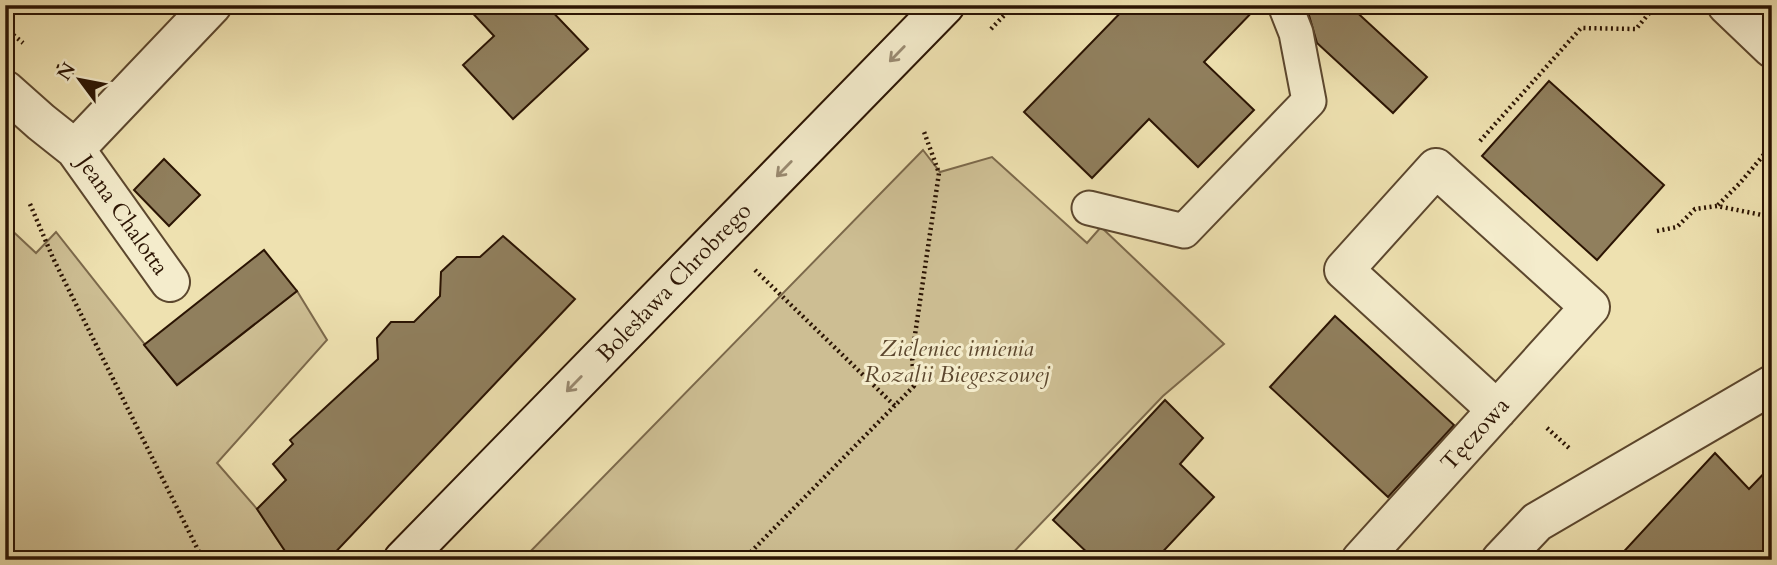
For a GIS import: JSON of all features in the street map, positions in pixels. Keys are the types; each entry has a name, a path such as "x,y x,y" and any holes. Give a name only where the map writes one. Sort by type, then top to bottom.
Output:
{"street":[{"name":"Jeana Chalotta","path":"75,149 212,5"},
{"name":"Bolesława Chrobrego","path":"403,560 945,5"},
{"path":"1727,5 1772,48"},
{"name":"Jeana Chalotta","path":"5,90 75,149 170,282"},
{"path":"1447,178 1436,168 1344,270 1497,410"},
{"name":"Tęczowa","path":"1361,560 1590,307 1447,178"},
{"path":"1501,560 1537,522 1772,385"}],"lane":[{"path":"1089,208 1184,231 1310,101 1296,33 1285,5"}],"path":[{"path":"1447,178 1581,28 1636,29 1656,5"},
{"path":"5,28 30,49"},
{"path":"51,62 73,74 86,75"},
{"path":"744,560 914,386 912,355 939,173 923,129"},
{"path":"1717,206 1772,145"},
{"path":"30,204 203,560"},
{"path":"1657,231 1677,227 1695,209 1717,206 1772,217"},
{"path":"755,270 895,406"}],"green space":[{"name":"Zieleniec imienia Rozalii Biegeszowej","path":"923,150 940,172 992,157 1087,243 1101,227 1224,344 1163,396 1006,560 522,560"},
{"path":"5,224 36,253 56,232 177,385 297,291 327,340 217,463 257,509 291,560 5,560"}],"building":[{"path":"465,5 546,5 588,49 513,119 463,65 494,36"},
{"path":"1128,5 1259,5 1204,62 1254,110 1198,167 1149,119 1092,178 1024,112"},
{"path":"1306,5 1349,5 1427,77 1393,113 1317,43"},
{"path":"1549,81 1664,185 1597,260 1482,156"},
{"path":"164,159 200,195 169,226 134,190"},
{"path":"503,236 575,299 328,560 291,560 257,509 286,480 273,464 293,444 290,440 378,359 377,338 391,322 414,322 440,296 441,272 457,257 480,257"},
{"path":"264,250 297,291 177,385 144,345"},
{"path":"1335,316 1454,425 1388,497 1270,387"},
{"path":"1165,400 1203,438 1180,464 1214,497 1155,560 1095,560 1053,520"},
{"path":"1715,453 1749,489 1772,465 1772,542 1754,560 1616,560"}]}
